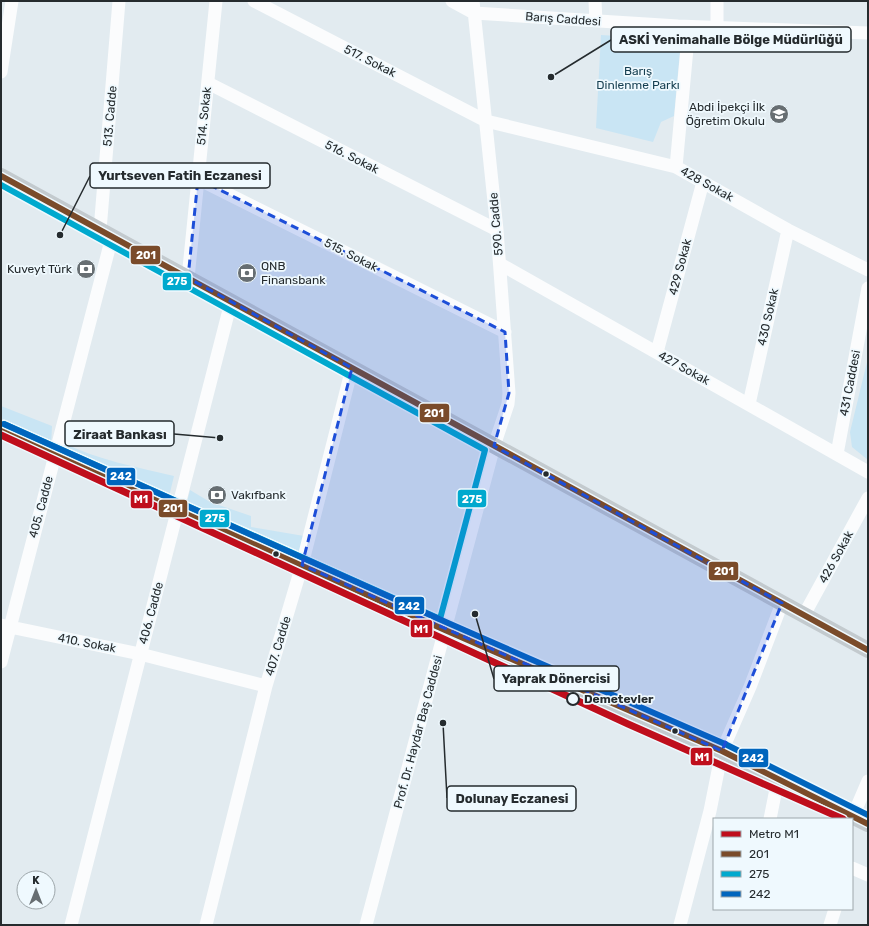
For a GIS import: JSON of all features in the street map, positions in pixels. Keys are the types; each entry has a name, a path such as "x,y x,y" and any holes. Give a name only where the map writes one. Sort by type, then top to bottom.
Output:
{"main road":[{"path":"1,176 868,650"},
{"path":"1,431 445,630 722,751 868,824"}],"street":[{"path":"2,65 12,1"},
{"name":"513. Cadde","path":"106,234 119,1"},
{"name":"514. Sokak","path":"188,278 216,1"},
{"name":"517. Sokak","path":"254,1 486,121"},
{"path":"452,1 474,7"},
{"path":"595,1 596,21"},
{"path":"717,1 717,28"},
{"name":"590. Cadde","path":"474,7 497,230 509,393 508,404 494,446"},
{"name":"Barış Caddesi","path":"474,7 596,21 689,27 868,33"},
{"path":"676,167 689,27"},
{"name":"516. Sokak","path":"208,83 497,230"},
{"name":"428 Sokak","path":"486,121 676,167 788,230 868,270"},
{"name":"515. Sokak","path":"198,179 505,332"},
{"name":"429 Sokak","path":"657,352 703,182"},
{"name":"430 Sokak","path":"749,404 788,230"},
{"name":"405. Cadde","path":"1,662 5,626 55,454 106,234"},
{"name":"427 Sokak","path":"500,264 868,472"},
{"name":"431 Caddesi","path":"837,454 868,288"},
{"name":"406. Cadde","path":"71,925 231,302"},
{"name":"407. Cadde","path":"206,925 266,686 302,565 352,368"},
{"name":"Prof. Dr. Haydar Baş Caddesi","path":"366,925 494,446"},
{"name":"426 Sokak","path":"804,615 868,498"},
{"path":"680,925 710,811 722,751 750,686 782,603"},
{"name":"410. Sokak","path":"5,626 140,654 266,686"},
{"path":"770,818 778,779"},
{"path":"853,816 868,781"},
{"path":"853,868 868,875"},
{"path":"830,925 834,910"}],"highlighted area":[{"path":"198,179 505,332 509,393 494,446 782,603 722,751 302,565 352,368 188,278"}],"green space":[{"name":"Barış Dinlenme Parkı","path":"601,35 681,40 674,116 661,122 653,142 596,128"},
{"path":"868,358 868,460 852,447 850,432"},
{"path":"1,406 52,426 51,447 1,426"},
{"path":"62,442 89,454 174,476 168,501 62,452"},
{"path":"190,490 210,502 251,516 251,527 304,536 299,557 185,510"}],"metro line":[{"name":"M1","path":"1,435 628,724 841,818"}],"transit line":[{"name":"201","path":"1,176 868,650"},
{"name":"275","path":"1,185 485,450 440,619 4,424"},
{"name":"242","path":"4,424 448,623 725,744 868,815"},
{"name":"201","path":"1,431 445,630 722,751 868,824"}],"place":[{"name":"ASKİ Yenimahalle Bölge Müdürlüğü","path":"551,77"},
{"name":"Abdi İpekçi İlk Öğretim Okulu","path":"779,114"},
{"name":"Yurtseven Fatih Eczanesi","path":"60,235"},
{"name":"Kuveyt Türk","path":"86,269"},
{"name":"QNB Finansbank","path":"247,273"},
{"name":"Ziraat Bankası","path":"220,438"},
{"name":"Vakıfbank","path":"217,495"},
{"name":"Yaprak Dönercisi","path":"475,614"},
{"name":"Demetevler","path":"573,699"},
{"name":"Dolunay Eczanesi","path":"443,723"}]}
